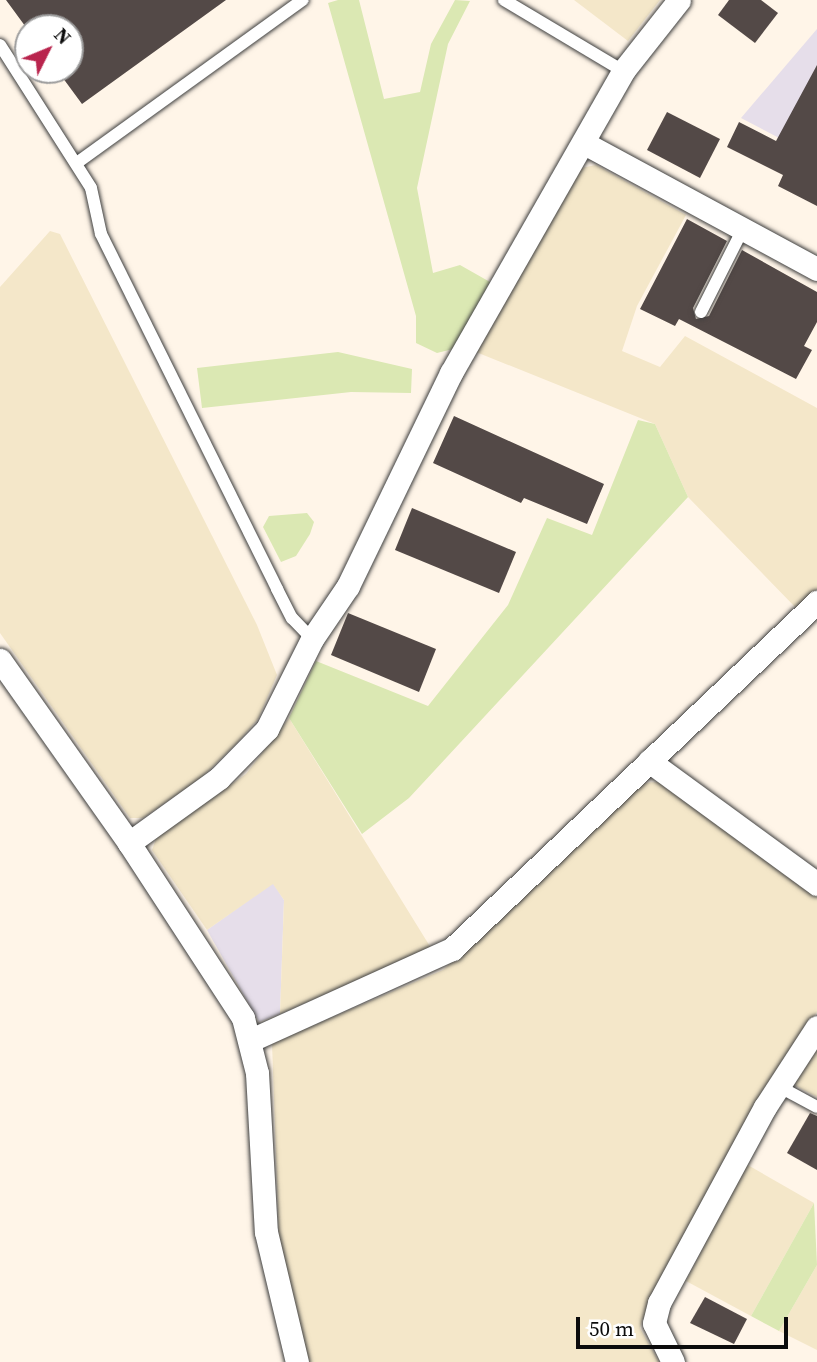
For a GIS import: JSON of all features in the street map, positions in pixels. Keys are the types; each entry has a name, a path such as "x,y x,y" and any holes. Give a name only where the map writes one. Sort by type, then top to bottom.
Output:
{"street":[{"path":"129,843 219,778 255,744 272,719 312,639 348,586 451,373 623,71 678,0"},
{"path":"584,143 742,231 817,269"},
{"path":"251,1040 452,949 817,602"},
{"path":"0,660 231,994 251,1040 257,1073 266,1232 297,1362"},
{"path":"649,761 817,884"},
{"path":"673,1362 657,1333 656,1313 778,1086 817,1027"}],"lane":[{"path":"78,162 303,0"},
{"path":"505,0 623,71"},
{"path":"0,45 78,162 91,188 101,234 292,618 312,639"},
{"path":"701,312 742,231"},
{"path":"778,1086 817,1107"}],"shaded area":[{"path":"574,0 660,0 628,41"},
{"path":"817,29 817,158 741,118"},
{"path":"596,165 686,215 637,306 622,351 660,367 685,336 817,408 817,589 796,608 688,497 655,424 476,352 581,168"},
{"path":"50,231 60,234 257,625 277,675 258,719 237,743 201,778 143,818 130,818 0,633 0,287"},
{"path":"289,718 431,948 280,1014 284,900 273,884 207,930 152,850 157,836 246,774"},
{"path":"659,782 817,897 817,1012 780,1064 642,1321 640,1328 659,1362 308,1362 279,1240 272,1043 443,970 640,783"},
{"path":"273,883 284,900 280,1014 259,1022 207,930"},
{"path":"817,1042 817,1097 796,1086 793,1076"},
{"path":"746,1164 814,1203 751,1316 686,1281"},
{"path":"817,1265 817,1350 779,1331"}],"green space":[{"path":"359,0 384,99 420,92 431,44 455,0 470,1 448,44 417,188 433,273 460,265 490,282 453,349 437,353 416,343 416,316 328,3"},
{"path":"338,352 412,369 411,393 351,392 202,408 197,368"},
{"path":"638,420 655,424 688,497 409,798 362,834 289,718 316,661 428,706 508,605 547,518 592,535"},
{"path":"307,513 314,522 310,534 296,556 281,562 263,527 269,516"},
{"path":"814,1203 817,1265 779,1331 751,1316"}],"building":[{"path":"6,0 226,0 82,104 67,84 84,84 84,14 16,14"},
{"path":"729,0 761,0 778,13 755,43 718,15"},
{"path":"817,65 817,206 778,186 783,175 727,147 739,122 776,141"},
{"path":"667,112 720,139 700,178 647,150"},
{"path":"687,219 727,241 693,308 696,319 709,316 742,250 817,292 817,322 804,346 812,350 796,379 679,319 675,326 640,309"},
{"path":"454,416 604,484 587,524 524,498 521,503 433,463"},
{"path":"412,508 516,552 499,593 395,550"},
{"path":"348,613 436,649 419,692 331,655"},
{"path":"810,1113 817,1116 817,1170 787,1153"},
{"path":"705,1297 747,1319 734,1344 690,1323"}]}
